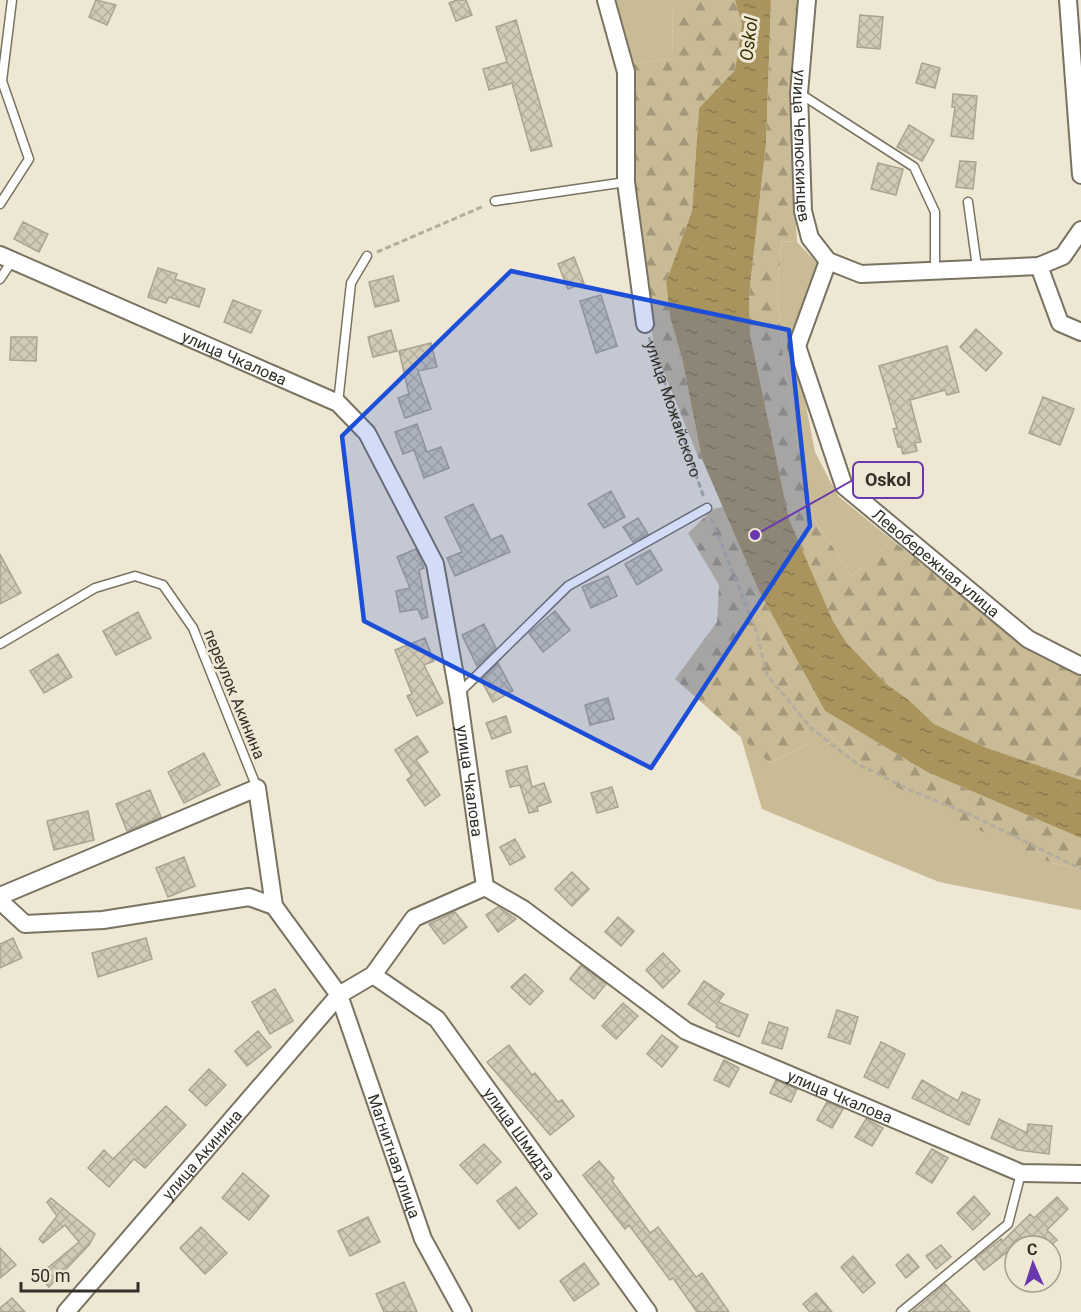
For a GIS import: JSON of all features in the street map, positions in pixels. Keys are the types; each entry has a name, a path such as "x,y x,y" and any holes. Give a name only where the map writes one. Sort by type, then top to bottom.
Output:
{"street":[{"name":"улица Можайского","path":"606,0 626,72 626,182 645,324"},
{"name":"улица Челюскинцев","path":"807,0 799,93 803,211 810,238 828,261"},
{"path":"1068,0 1081,175"},
{"path":"828,261 861,274 1039,266 1063,256 1081,230"},
{"name":"улица Чкалова","path":"6,258 338,403 367,433 435,564 458,693 485,887 523,909 686,1031 1021,1173 1081,1174"},
{"name":"Левобережная улица","path":"828,261 797,346 844,486 1028,639 1081,666"},
{"path":"1039,266 1060,323 1081,332"},
{"path":"0,896 257,789 274,906 339,995"},
{"name":"улица Акинина","path":"72,1309 339,995 373,975 414,918 485,887"},
{"path":"0,901 25,924 103,920 249,897 274,906"},
{"name":"улица Шмидта","path":"373,975 437,1019 648,1312"},
{"name":"Магнитная улица","path":"339,995 423,1239 463,1312"}],"lane":[{"path":"0,204 29,159 2,81 12,0"},
{"path":"799,93 914,167 934,212 935,270"},
{"path":"495,201 626,182"},
{"path":"968,202 977,267"},
{"path":"338,403 351,283 367,256"},
{"path":"0,279 6,258"},
{"path":"458,693 568,586 707,508"},
{"name":"переулок Акинина","path":"0,644 95,588 135,576 163,585 193,627 257,789"},
{"path":"901,1312 1008,1224 1021,1173"}],"path":[{"path":"367,256 495,201"},
{"name":"улица Можайского","path":"645,324 707,508 756,630 767,675 811,728 856,763 912,791 969,813 1081,869"}],"highlighted area":[{"path":"511,271 789,330 810,526 651,768 364,621 342,436"}],"green space":[{"path":"611,0 672,0 673,58 631,65"},
{"path":"672,0 735,0 742,24 735,70 699,108 692,211 666,282 670,317 682,358 702,459 699,459 654,348 633,188 631,65 673,58"},
{"path":"771,0 798,0 789,98 797,242 782,241 777,295 784,364 798,447 814,519 852,576 892,540 1021,644 1081,674 1081,780 987,748 934,724 910,701 885,683 846,642 833,621 789,519 750,334 749,295 766,144"},
{"path":"782,241 797,242 821,267 794,343 815,452 838,496 892,540 852,576 814,519 798,447 784,364 777,295"},
{"path":"723,507 759,591 825,711 927,772 1081,838 1081,869 1052,863 955,819 873,774 824,730 808,744 770,763 675,679 717,622 719,585 688,533 713,509"},
{"path":"824,730 873,774 1052,863 1081,869 1081,910 939,882 762,809 740,734 770,763 808,744"}],"water":[{"path":"735,0 771,0 766,144 749,295 750,334 789,519 833,621 846,642 885,683 910,701 934,724 987,748 1081,780 1081,838 927,772 825,711 759,591 702,459 682,358 670,317 666,282 692,211 699,108 735,70 742,24"}],"building":[{"path":"96,0 116,5 107,25 89,17"},
{"path":"466,0 472,15 456,21 449,3"},
{"path":"860,15 883,17 880,49 857,47"},
{"path":"516,20 552,146 531,151 512,83 489,90 483,69 507,62 496,27"},
{"path":"922,63 940,68 935,88 916,83"},
{"path":"953,94 977,96 973,139 951,136 955,107 952,107"},
{"path":"909,125 934,140 922,161 897,147"},
{"path":"960,161 976,162 973,189 956,187"},
{"path":"878,163 903,169 896,195 871,189"},
{"path":"23,222 48,234 39,252 14,239"},
{"path":"574,257 584,283 568,289 558,264"},
{"path":"158,268 177,274 175,279 205,289 199,307 169,297 166,303 148,297"},
{"path":"393,276 399,301 375,307 369,282"},
{"path":"601,295 617,346 596,353 580,301"},
{"path":"233,300 261,311 251,333 224,322"},
{"path":"976,329 1002,353 986,371 960,347"},
{"path":"391,330 397,351 373,357 368,337"},
{"path":"11,337 37,337 36,361 10,360"},
{"path":"431,343 437,367 418,371 431,409 405,418 398,398 409,394 399,351"},
{"path":"947,346 959,392 947,395 945,390 910,400 921,442 915,443 917,451 903,454 901,447 898,447 893,429 897,428 879,366"},
{"path":"1043,397 1074,409 1060,445 1029,433"},
{"path":"417,424 427,452 441,447 449,468 424,478 414,450 403,454 395,432"},
{"path":"611,491 625,517 604,528 588,504"},
{"path":"473,504 491,540 502,535 510,552 455,576 447,558 462,552 445,517"},
{"path":"638,518 648,534 633,542 623,527"},
{"path":"416,549 424,568 419,570 428,617 422,619 418,609 400,612 396,591 410,588 397,557"},
{"path":"650,550 662,570 637,585 625,564"},
{"path":"0,554 21,593 0,604"},
{"path":"608,576 617,596 591,608 582,587"},
{"path":"555,611 570,630 543,652 529,633"},
{"path":"138,612 151,638 116,655 103,631"},
{"path":"484,624 496,648 477,666 462,635"},
{"path":"425,638 434,661 424,665 443,703 417,716 407,696 412,694 395,650"},
{"path":"58,654 72,677 44,693 30,671"},
{"path":"498,663 513,691 493,702 481,680"},
{"path":"608,698 614,719 590,725 585,705"},
{"path":"506,716 511,732 492,739 486,723"},
{"path":"417,736 428,752 416,760 440,795 425,806 407,780 412,776 395,750"},
{"path":"204,753 220,785 184,803 168,772"},
{"path":"527,766 532,787 544,783 551,802 537,807 538,811 529,813 520,785 510,787 506,771"},
{"path":"612,787 618,807 597,813 591,793"},
{"path":"150,790 161,817 127,831 116,804"},
{"path":"88,811 94,840 54,850 47,821"},
{"path":"515,839 525,857 510,865 500,847"},
{"path":"184,857 195,886 168,897 156,868"},
{"path":"572,872 589,889 572,906 555,889"},
{"path":"498,907 516,919 498,932 486,915"},
{"path":"455,912 467,927 444,944 429,924"},
{"path":"618,917 634,931 621,946 605,932"},
{"path":"13,938 22,958 0,968 0,944"},
{"path":"146,938 152,959 98,977 92,953"},
{"path":"663,953 680,971 663,988 646,970"},
{"path":"581,965 606,984 594,999 570,979"},
{"path":"525,974 543,991 530,1005 511,987"},
{"path":"704,981 724,994 718,1002 748,1015 739,1037 716,1027 717,1024 688,1004"},
{"path":"275,989 293,1021 270,1034 252,1002"},
{"path":"623,1003 638,1016 616,1039 602,1026"},
{"path":"837,1010 858,1017 850,1044 828,1037"},
{"path":"769,1022 788,1028 782,1049 762,1043"},
{"path":"258,1031 271,1047 247,1066 235,1051"},
{"path":"662,1035 678,1047 662,1067 647,1054"},
{"path":"881,1042 905,1054 888,1088 864,1077"},
{"path":"509,1045 532,1075 535,1073 558,1102 562,1100 574,1116 550,1135 487,1062"},
{"path":"724,1060 739,1068 729,1087 714,1080"},
{"path":"209,1069 226,1085 206,1106 189,1090"},
{"path":"776,1080 797,1089 791,1102 770,1093"},
{"path":"922,1080 958,1101 962,1092 980,1100 969,1125 912,1098"},
{"path":"827,1102 843,1109 832,1128 817,1120"},
{"path":"166,1106 186,1125 145,1168 134,1159 109,1187 88,1168 104,1150 113,1159"},
{"path":"866,1119 883,1128 872,1146 855,1137"},
{"path":"999,1119 1027,1133 1028,1124 1052,1126 1049,1154 1018,1150 991,1138"},
{"path":"484,1144 501,1162 477,1184 460,1165"},
{"path":"932,1149 948,1158 932,1183 916,1173"},
{"path":"599,1161 614,1178 612,1181 650,1233 658,1227 696,1277 702,1273 729,1312 697,1312 673,1278 670,1280 629,1225 625,1229 583,1175"},
{"path":"243,1173 269,1196 249,1220 222,1198"},
{"path":"516,1187 537,1214 519,1229 497,1201"},
{"path":"974,1196 990,1214 973,1230 957,1213"},
{"path":"1057,1197 1068,1209 1047,1230 1051,1234 1010,1234 1030,1214 1034,1218"},
{"path":"51,1198 95,1234 89,1245 49,1287 38,1276 79,1242 65,1225 43,1243 39,1239 57,1216 47,1202"},
{"path":"368,1217 380,1242 350,1256 338,1231"},
{"path":"201,1227 227,1253 205,1274 180,1248"},
{"path":"1001,1239 1003,1255 984,1270 975,1259"},
{"path":"941,1245 951,1257 936,1269 926,1256"},
{"path":"0,1248 16,1265 0,1278"},
{"path":"908,1254 919,1267 906,1278 896,1265"},
{"path":"853,1256 875,1283 863,1293 841,1267"},
{"path":"584,1263 599,1284 574,1301 560,1281"},
{"path":"404,1282 417,1312 384,1312 376,1294"},
{"path":"945,1284 970,1312 912,1312 931,1296"},
{"path":"816,1293 832,1312 810,1312 803,1304"},
{"path":"12,1298 25,1312 0,1312 0,1308"}],"place":[{"name":"Oskol","path":"755,535"}]}
